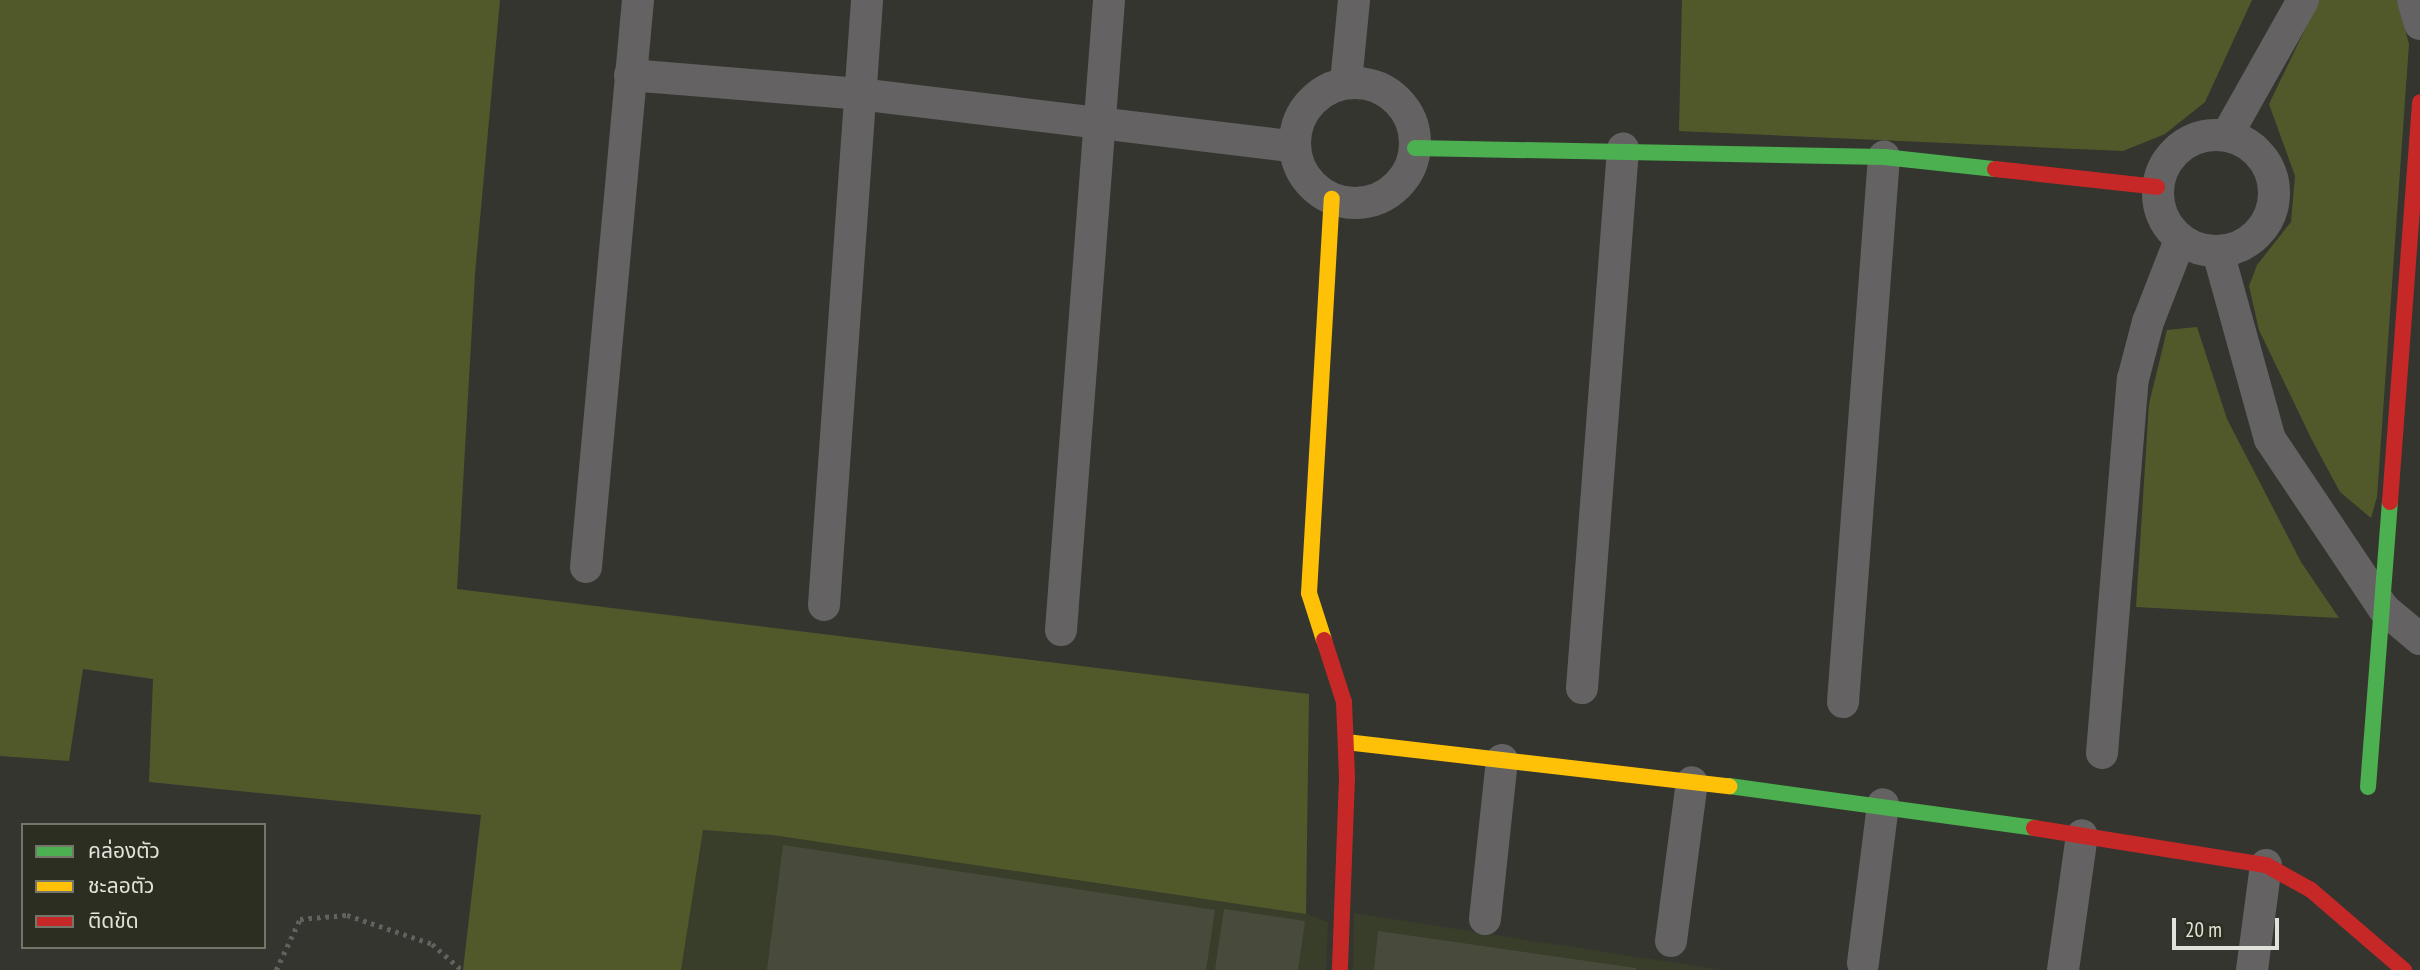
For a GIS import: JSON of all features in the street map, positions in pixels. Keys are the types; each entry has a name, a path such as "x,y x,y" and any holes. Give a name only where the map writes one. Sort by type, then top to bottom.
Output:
{"street":[{"path":"586,567 638,0"},
{"path":"824,604 867,0"},
{"path":"1060,629 1109,0"},
{"path":"1346,82 1354,0"},
{"path":"2227,135 2303,0"},
{"path":"2413,0 2420,24"},
{"path":"630,75 859,94 1294,147"},
{"path":"1346,82 1381,88 1396,99 1411,121 1415,148 1401,183 1386,195 1369,202 1332,199 1305,179 1294,147 1295,129 1313,98 1346,82"},
{"path":"2368,787 2384,609 2420,102"},
{"path":"2227,135 2259,154 2274,188 2265,225 2236,248 2218,252 2180,240 2166,226 2157,187 2162,168 2189,140 2227,135"},
{"path":"1415,148 1623,149 1884,157 2157,187"},
{"path":"1581,688 1623,149"},
{"path":"1843,702 1884,157"},
{"path":"1332,199 1309,593 1344,702 1346,743 1340,970"},
{"path":"2102,753 2133,380 2148,322 2180,240"},
{"path":"2218,252 2270,439 2384,609 2420,639"},
{"path":"1346,743 1883,804 2266,865 2311,890 2404,970"},
{"path":"1485,919 1502,760"},
{"path":"1671,941 1692,782"},
{"path":"1863,963 1883,804"},
{"path":"2063,970 2082,835"},
{"path":"2252,970 2266,865"}],"path":[{"path":"276,970 300,919 347,915 432,944 462,970"}],"shaded area":[{"path":"702,830 772,835 1306,914 1328,922 1326,970 681,970"},
{"path":"1354,913 1721,970 1353,970"}],"green space":[{"path":"0,0 500,0 475,274 457,589 1309,694 1306,914 772,835 703,830 681,970 463,970 481,815 149,782 153,679 83,669 69,761 0,756"},
{"path":"1682,0 2252,0 2205,102 2165,134 2123,151 1679,131"},
{"path":"2319,0 2397,0 2409,44 2377,497 2371,518 2340,492 2312,440 2259,330 2249,286 2257,265 2291,222 2295,176 2269,104"},
{"path":"2197,327 2227,419 2301,562 2339,618 2136,607 2149,404 2167,330"}],"building":[{"path":"783,845 1215,910 1206,970 767,970"},
{"path":"1224,909 1305,921 1298,970 1215,970"},
{"path":"1378,931 1636,968 1636,970 1374,970"}],"traffic: fast":[{"path":"1415,148 1884,157 1995,169"},
{"path":"2368,787 2390,502"},
{"path":"1729,786 2034,828"}],"traffic: slow":[{"path":"1324,640 1309,593 1332,199"},
{"path":"1346,742 1729,786"}],"traffic: jam":[{"path":"2390,502 2420,102"},
{"path":"1995,169 2157,187"},
{"path":"1324,640 1344,702 1347,777 1340,970"},
{"path":"2034,828 2266,865 2311,890 2404,970"}]}
